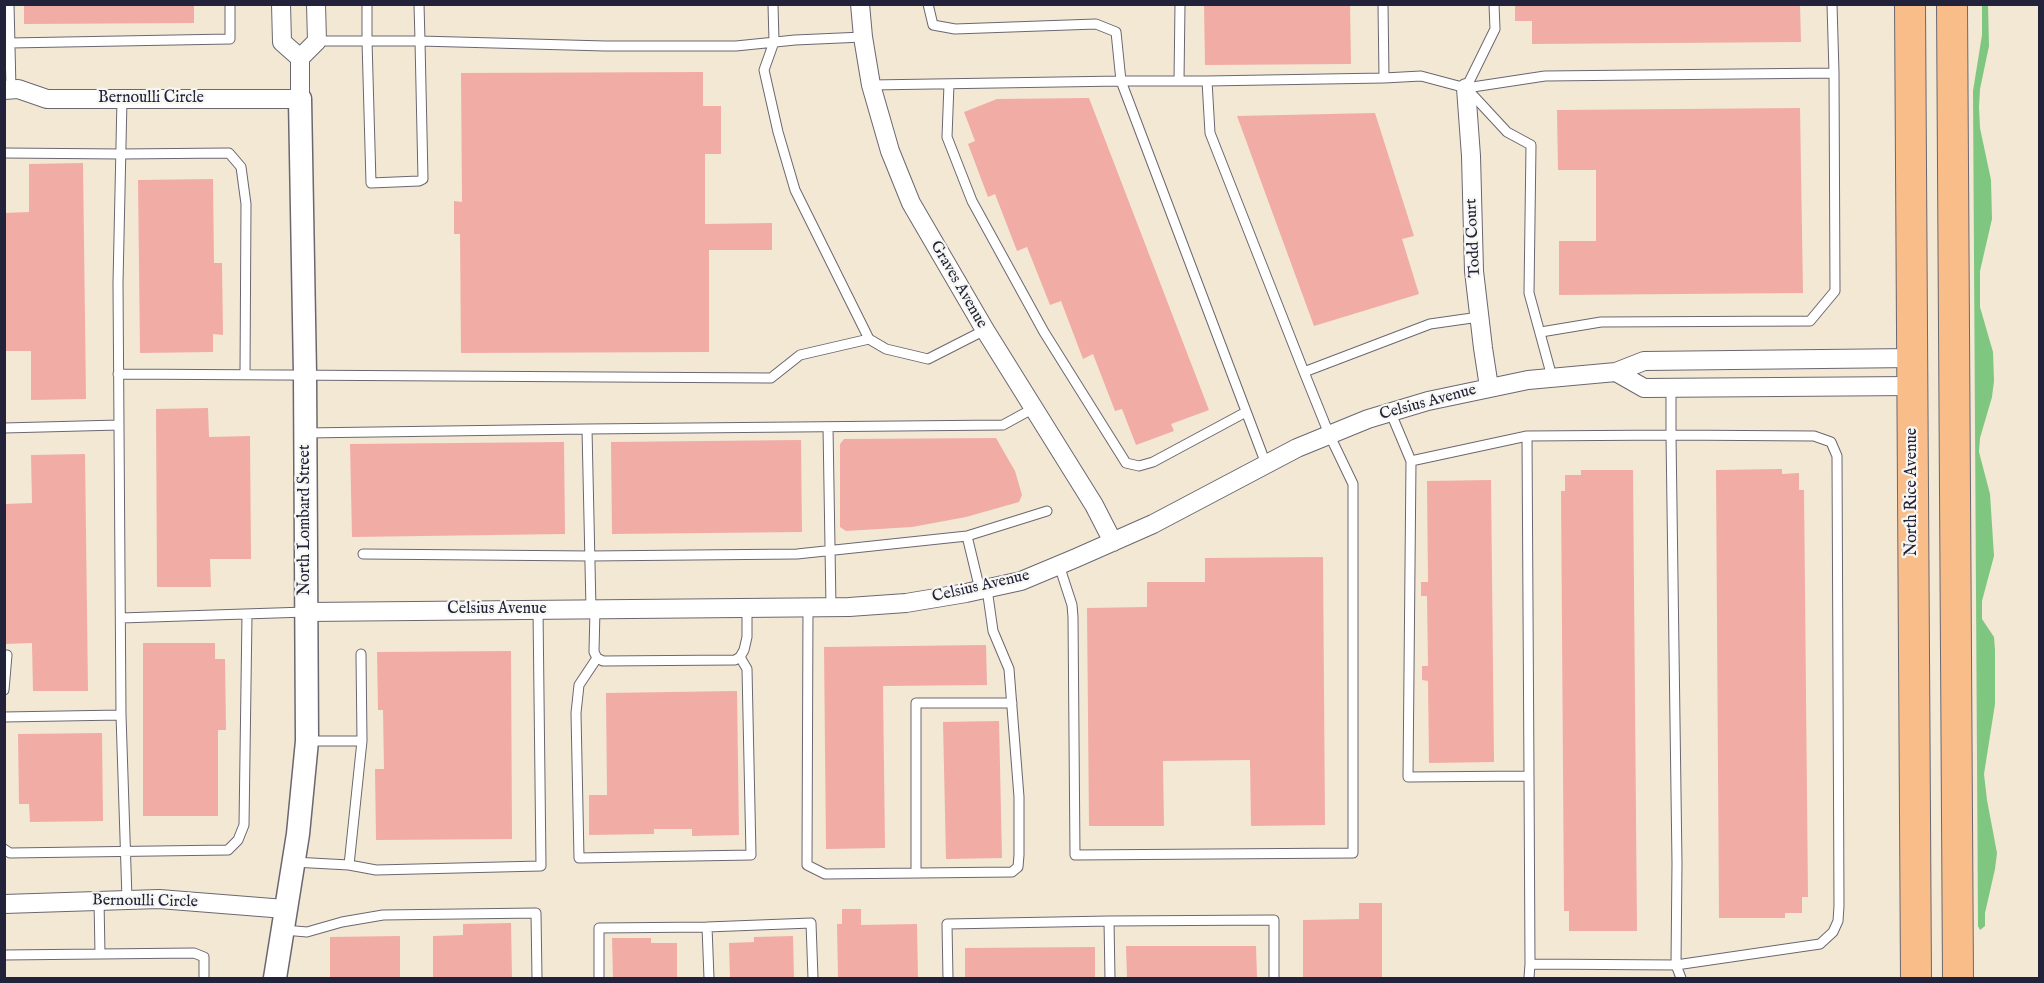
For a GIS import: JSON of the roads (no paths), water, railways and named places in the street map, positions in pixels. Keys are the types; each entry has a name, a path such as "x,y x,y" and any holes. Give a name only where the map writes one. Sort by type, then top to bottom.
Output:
{"highway":[{"name":"North Rice Avenue","path":"1910,4 1916,978"},
{"path":"1952,4 1958,978"},
{"path":"1912,373 1924,361 1934,373 1936,529 1956,556"}],"street":[{"path":"281,4 282,42 300,58 317,41 316,4"},
{"name":"Graves Avenue","path":"860,4 871,85 890,151 911,204 985,330 1094,505 1113,542"},
{"name":"North Lombard Street","path":"275,978 298,834 307,741 300,58"},
{"name":"Todd Court","path":"1466,88 1472,156 1474,271 1489,387"},
{"name":"Bernoulli Circle","path":"8,90 33,93 47,99 300,99"},
{"name":"Celsius Avenue","path":"306,612 808,608 906,603 1021,581 1153,524 1266,464 1329,434 1390,411 1428,400 1552,377 1616,372 1644,361 1912,373"},
{"path":"1616,372 1644,388 1912,373"},
{"name":"Bernoulli Circle","path":"4,904 159,899 283,920"}],"lane":[{"path":"8,90 9,4"},
{"path":"10,43 230,39 230,4"},
{"path":"367,4 371,183 423,179 419,4"},
{"path":"773,4 774,42 764,70 778,132 795,190 869,339 886,349 928,358 985,330"},
{"path":"928,4 933,25 955,29 1096,24 1116,32 1121,81 1266,464"},
{"path":"1179,81 1180,4"},
{"path":"1383,4 1384,78"},
{"path":"1466,88 1495,29 1494,4"},
{"path":"1541,332 1601,322 1810,321 1835,291 1832,4"},
{"path":"317,41 736,46 863,37"},
{"path":"871,85 1421,76 1466,88 1545,76 1834,73"},
{"path":"1059,565 1072,605 1073,617 1075,855 1353,853 1353,483 1329,434 1210,133 1207,81"},
{"path":"949,84 947,137 972,201 1044,332 1126,463 1138,466 1153,462 1246,412"},
{"path":"1466,88 1507,132 1530,145 1529,293 1552,377"},
{"path":"122,99 118,374 121,715 127,899"},
{"path":"4,153 228,153 241,167 246,204 245,374"},
{"path":"1304,372 1430,324 1479,317"},
{"path":"118,374 771,378 800,355 869,339"},
{"path":"1671,388 1677,863 1676,965 1681,978"},
{"path":"305,433 1003,425 1034,408"},
{"path":"1390,411 1411,461 1408,777 1528,776"},
{"path":"4,428 119,425"},
{"path":"828,427 831,607"},
{"path":"587,429 594,652 597,658 603,661 735,660 740,657 747,637 747,608"},
{"path":"1411,461 1527,436 1814,436 1831,442 1837,456 1839,882 1838,921 1833,932 1820,944 1676,965 1530,964"},
{"path":"1527,436 1529,978"},
{"path":"363,554 590,556 797,554 967,536 1047,511"},
{"path":"808,608 807,865 825,874 1012,872 1018,867 1019,796 1009,669 993,631 984,589 967,536"},
{"path":"293,862 350,865 376,870 541,866 538,610"},
{"path":"121,618 306,612"},
{"path":"4,849 10,853 228,850 238,840 244,825 247,615"},
{"path":"350,865 362,741 361,654"},
{"path":"4,690 7,655"},
{"path":"597,658 579,685 576,713 579,858 751,855 747,669 740,657"},
{"path":"916,873 916,703 1012,703"},
{"path":"4,717 121,715"},
{"path":"307,741 362,741"},
{"path":"99,900 100,954"},
{"path":"283,920 307,932 342,922 383,915 536,913 537,978"},
{"path":"948,978 947,924 1274,920 1274,978"},
{"path":"1109,921 1110,978"},
{"path":"599,978 599,928 811,923 813,978"},
{"path":"707,927 709,978"},
{"path":"4,956 194,953 204,957 204,978"}]}
